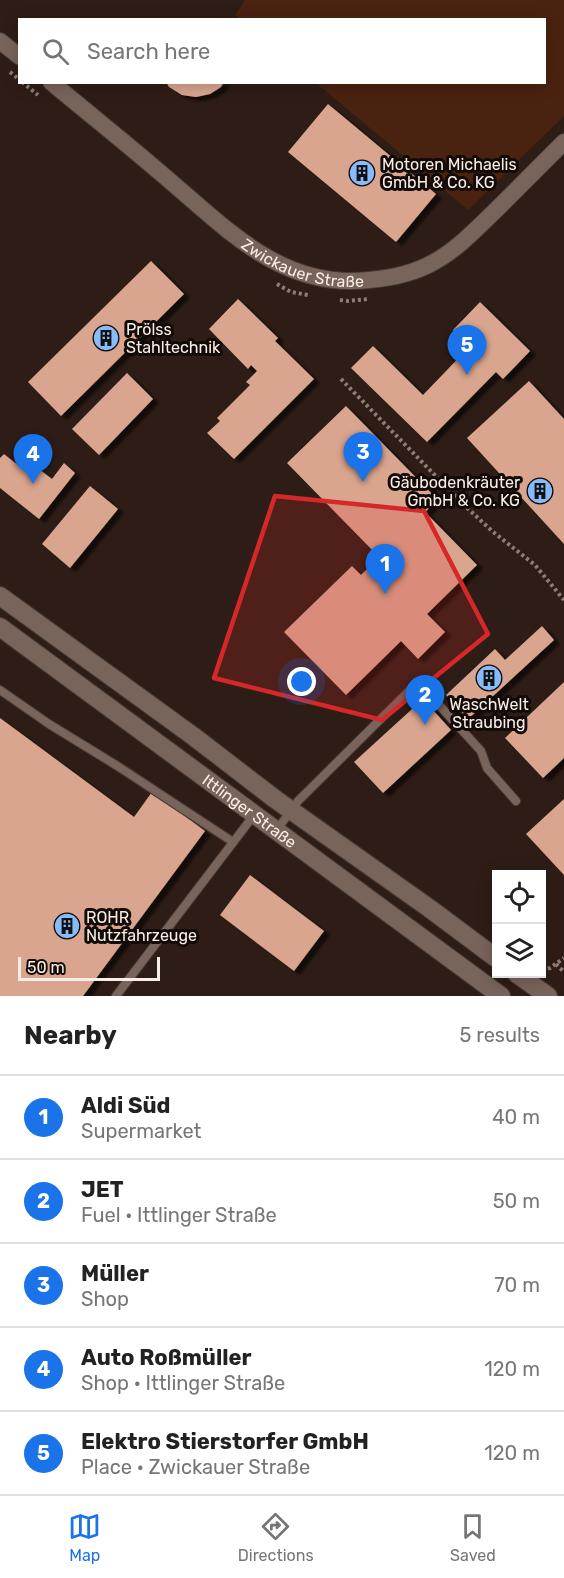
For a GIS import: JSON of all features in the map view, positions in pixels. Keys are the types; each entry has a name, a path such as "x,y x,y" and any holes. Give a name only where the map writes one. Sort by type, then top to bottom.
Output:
{"street":[{"path":"0,41 18,55"},
{"name":"Zwickauer Straße","path":"53,84 239,239 265,257 292,271 318,279 349,282 390,278 434,262 464,241 564,142"},
{"name":"Ittlinger Straße","path":"0,596 492,955"},
{"name":"Ittlinger Straße","path":"0,627 501,996"},
{"path":"523,978 548,996"},
{"path":"558,996 564,992"}],"lane":[{"path":"276,831 313,786 418,682 481,751 487,768 516,801"},
{"path":"0,690 233,842"},
{"path":"116,996 254,814"}],"path":[{"path":"24,84 39,97"},
{"path":"273,281 291,292 314,296"},
{"path":"337,299 348,301 374,299"},
{"path":"341,379 463,504 492,531 535,565 564,600"},
{"path":"546,969 564,958"},
{"path":"556,964 564,972"}],"highlighted area":[{"path":"275,496 424,511 488,634 382,720 214,678"}],"shaded area":[{"path":"245,0 564,0 564,116 468,210 317,84 546,84 546,18 240,18 235,15"}],"building":[{"path":"167,84 223,84 210,94 196,97 182,95"},
{"name":"Motoren Michaelis GmbH & Co. KG","path":"328,104 436,194 396,242 288,152"},
{"name":"Prölss Stahltechnik","path":"151,261 184,294 61,416 28,382"},
{"path":"238,299 278,338 275,341 314,379 234,459 207,433 220,421 217,418 250,385 246,382 257,371 251,365 248,369 209,329"},
{"path":"480,302 530,351 503,379 496,372 427,442 351,368 373,346 423,395 470,346 453,330"},
{"path":"127,373 153,399 99,455 72,429"},
{"name":"Gäubodenkräuter GmbH & Co. KG","path":"529,381 564,419 564,544 467,438"},
{"path":"346,406 438,500 425,512 477,565 427,614 445,632 418,659 401,641 346,695 284,632 352,566 361,575 379,557 287,463"},
{"path":"4,454 29,474 35,466 52,479 64,463 75,473 39,519 0,488 0,458"},
{"path":"90,486 118,509 70,568 42,544"},
{"name":"WaschWelt Straubing","path":"542,626 554,640 468,719 446,695 495,649 505,660"},
{"path":"564,682 564,758 543,778 505,738"},
{"path":"423,699 451,730 383,793 354,762"},
{"name":"ROHR Nutzfahrzeuge","path":"0,718 134,817 152,792 205,831 83,996 0,996"},
{"path":"564,799 564,875 526,834"},
{"path":"250,875 324,931 294,971 220,915"}],"place":[{"name":"Motoren Michaelis GmbH & Co. KG","path":"362,173"},
{"name":"Prölss Stahltechnik","path":"106,338"},
{"name":"Elektro Stierstorfer GmbH","path":"467,375"},
{"name":"Müller","path":"363,482"},
{"name":"Auto Roßmüller","path":"33,484"},
{"name":"Gäubodenkräuter GmbH & Co. KG","path":"540,491"},
{"name":"Aldi Süd","path":"385,594"},
{"name":"WaschWelt Straubing","path":"489,678"},
{"name":"JET","path":"425,725"},
{"name":"ROHR Nutzfahrzeuge","path":"67,926"}]}
